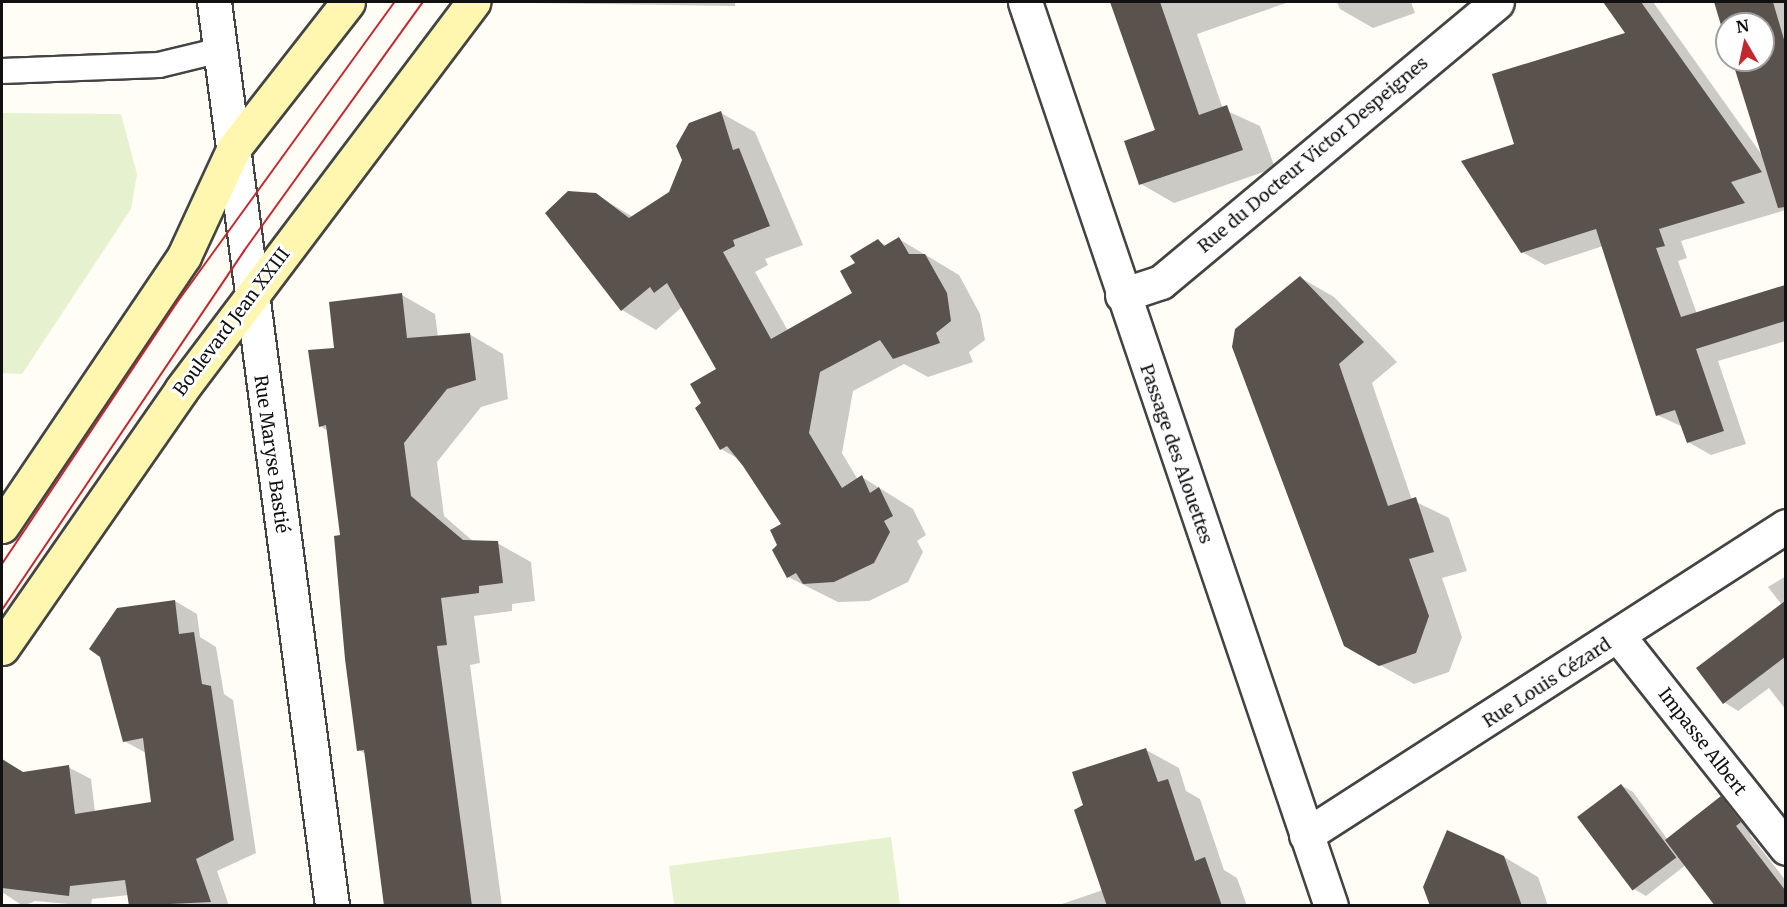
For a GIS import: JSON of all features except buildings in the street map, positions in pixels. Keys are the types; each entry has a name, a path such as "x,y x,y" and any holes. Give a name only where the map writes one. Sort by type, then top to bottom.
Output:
{"main road":[{"path":"2,526 184,256 234,148 348,2"},
{"name":"Boulevard Jean XXIII","path":"2,648 250,298 473,2"}],"street":[{"name":"Rue Maryse Bastié","path":"214,2 234,148 250,298 332,906"},
{"name":"Passage des Alouettes","path":"1025,2 1122,295 1331,906"},
{"name":"Rue du Docteur Victor Despeignes","path":"1122,295 1161,282 1497,2"},
{"name":"Rue Louis Cézard","path":"1306,835 1619,637 1785,526"},
{"name":"Impasse Albert","path":"1619,637 1785,848"}],"lane":[{"path":"2,71 159,65 221,50"}],"green space":[{"path":"2,113 121,114 137,174 131,209 22,374 2,373"},
{"path":"891,837 900,905 674,905 669,866"}],"tram line":[{"path":"2,564 176,304 395,2"},
{"path":"2,610 244,251 423,2"}]}
